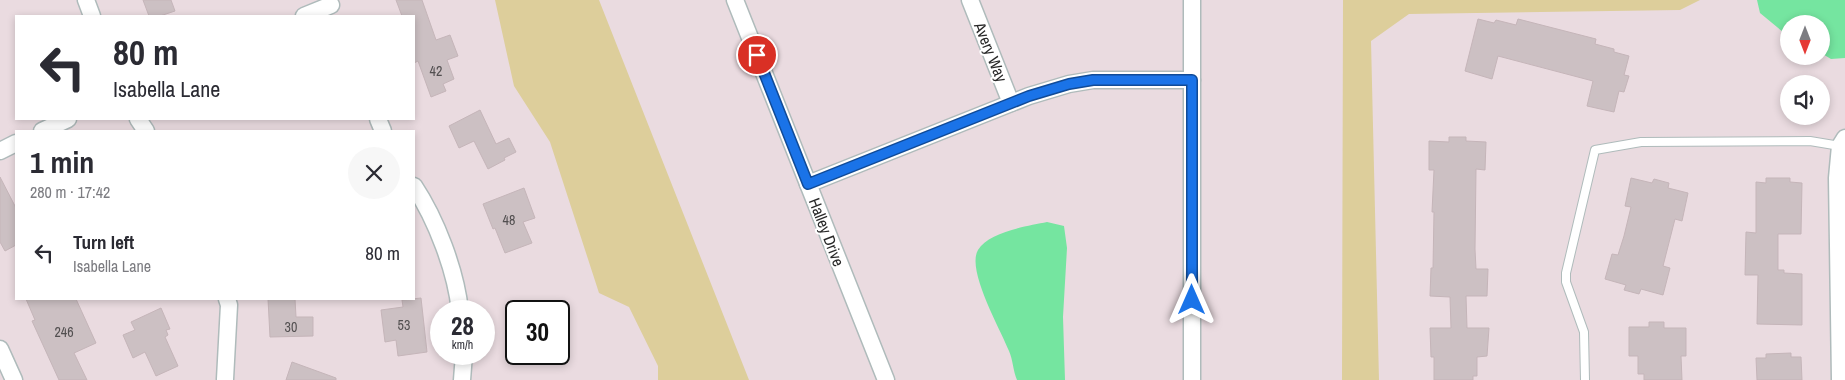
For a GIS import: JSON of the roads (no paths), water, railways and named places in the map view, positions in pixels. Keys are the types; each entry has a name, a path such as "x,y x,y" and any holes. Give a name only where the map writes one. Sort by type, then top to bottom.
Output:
{"street":[{"path":"86,0 92,15"},
{"name":"Halley Drive","path":"735,0 886,380"},
{"name":"Avery Way","path":"970,0 1011,103"},
{"path":"1192,0 1192,380"},
{"path":"307,15 332,7"},
{"path":"808,184 1048,89 1093,80 1192,80"},
{"path":"44,130 66,120"},
{"path":"1840,380 1837,178 1843,142"},
{"path":"0,151 15,144"},
{"path":"415,188 444,245 457,300"},
{"path":"225,379 229,305 227,300"},
{"path":"0,349 14,380"},
{"path":"462,380 463,365"}],"lane":[{"path":"1586,380 1584,332 1566,282 1566,273 1595,150 1641,142 1843,142"}]}
